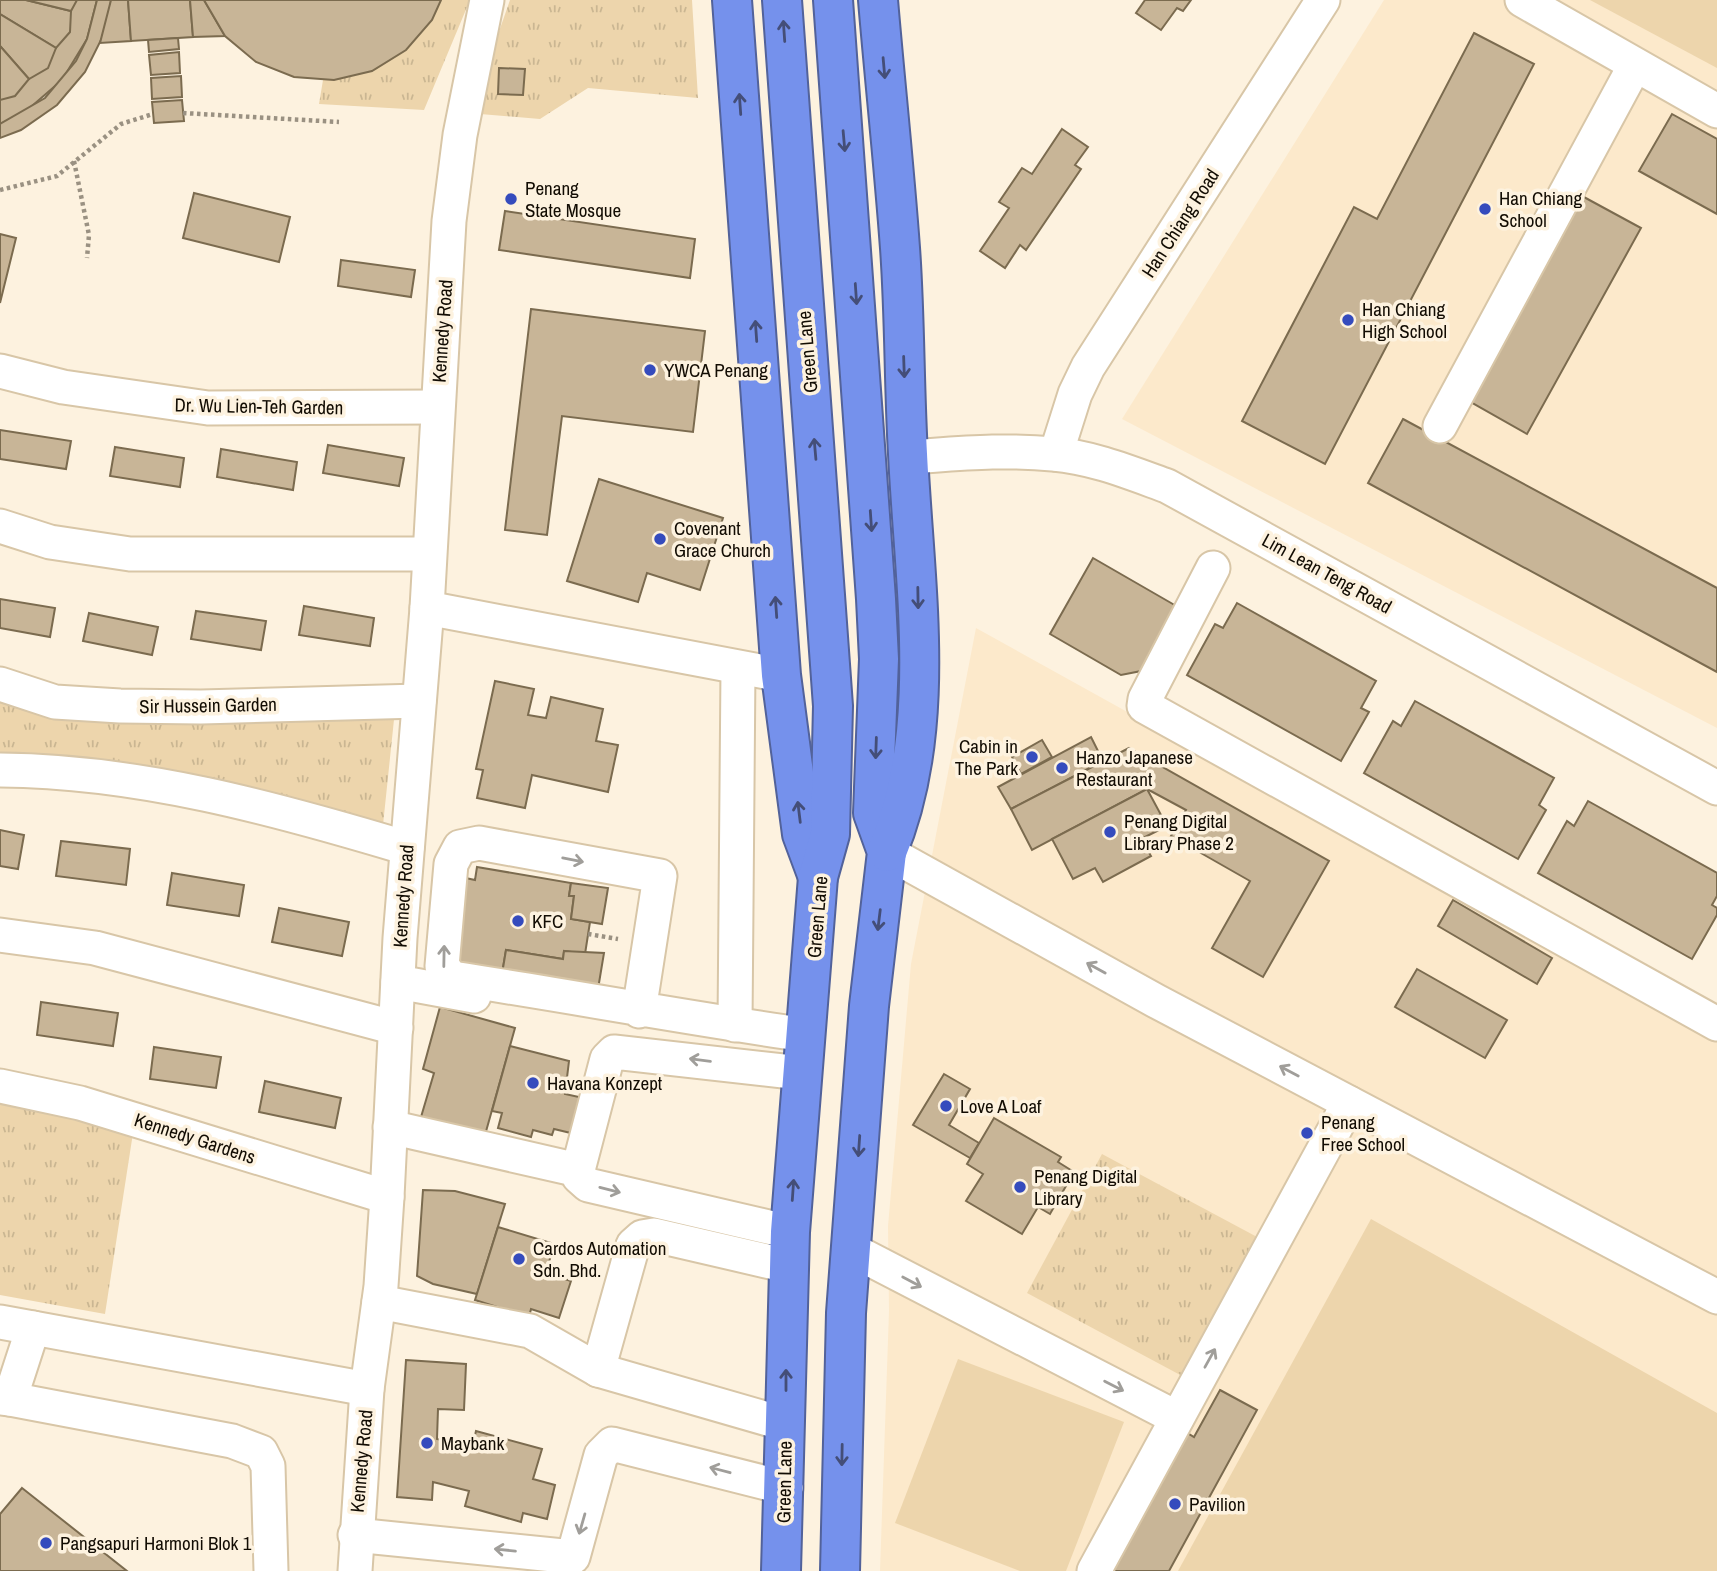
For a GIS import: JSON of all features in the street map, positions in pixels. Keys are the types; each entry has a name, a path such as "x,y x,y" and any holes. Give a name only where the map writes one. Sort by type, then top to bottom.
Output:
{"highway":[{"path":"732,0 781,675 802,834 818,877"},
{"name":"Green Lane","path":"781,1571 786,1488 789,1249 818,877 830,834 833,706 782,0"},
{"path":"833,0 851,226 879,659 873,813 887,852"},
{"path":"839,1571 846,1313 869,1006 887,852 903,815 919,691 918,577 908,457 900,249 878,0"}],"street":[{"name":"Kennedy Road","path":"355,1571 355,1535 367,1389 379,1303 387,1197 398,982 427,608 449,221 460,135 486,0"},
{"name":"Han Chiang Road","path":"1056,454 1075,394 1088,367 1322,0"},
{"path":"1521,0 1717,111"},
{"path":"1440,426 1634,66"},
{"name":"Dr. Wu Lien-Teh Garden","path":"0,370 63,387 208,408 437,407"},
{"name":"Lim Lean Teng Road","path":"908,457 970,453 1056,454 1121,470 1190,498 1717,788"},
{"path":"0,526 50,542 130,555 429,554"},
{"path":"1213,568 1144,699 1144,706 1717,1024"},
{"path":"427,608 781,675"},
{"path":"736,1025 738,668"},
{"name":"Sir Hussein Garden","path":"0,684 55,702 120,706 201,707 419,701"},
{"path":"0,770 45,771 159,785 283,810 407,848"},
{"path":"639,1011 660,876 480,843 460,847 451,864 442,966 452,978 601,1001 639,1011 806,1035"},
{"path":"887,852 1156,1001 1717,1297"},
{"path":"0,935 95,948 396,1028"},
{"path":"398,982 598,1015 639,1011"},
{"path":"789,1249 588,1185 579,1177 578,1170 607,1059 614,1052 802,1073"},
{"name":"Kennedy Gardens","path":"0,1086 37,1092 134,1118 387,1197"},
{"path":"1094,1571 1349,1103"},
{"path":"390,1127 578,1170"},
{"path":"598,1370 633,1245 642,1237 789,1249"},
{"path":"852,1250 1177,1418"},
{"path":"379,1303 530,1331 598,1370 786,1424"},
{"path":"0,1322 367,1389"},
{"path":"33,1328 5,1399 232,1441 261,1452 268,1466 271,1571"},
{"path":"355,1535 573,1557 601,1455 612,1444 786,1488"}],"path":[{"path":"183,113 339,122"},
{"path":"0,190 57,176 121,124 153,114"},
{"path":"74,161 89,235 87,258"}],"shaded area":[{"name":"Han Chiang School","path":"1384,0 1717,0 1717,728 1122,419"},
{"name":"Penang Free School","path":"976,628 1717,1039 1717,1571 880,1571 889,1311 888,1226 911,964"}],"green space":[{"path":"441,0 470,0 424,110 319,104 323,80 334,80 398,53 421,33 432,19"},
{"path":"510,0 692,0 698,98 588,88 540,119 480,114 495,43"},
{"path":"1590,0 1717,0 1717,68"},
{"path":"0,696 395,710 383,825 283,798 139,767 57,756 0,755"},
{"path":"0,1098 133,1133 105,1314 0,1295"},
{"path":"1102,1154 1259,1238 1184,1377 1027,1293"},
{"path":"1371,1219 1717,1413 1717,1571 1178,1571"},
{"path":"958,1359 1124,1422 1066,1571 1020,1571 895,1523"}],"building":[{"path":"0,0 97,0 87,39 62,80 25,112 0,124"},
{"path":"0,0 26,0 71,11 70,32 56,48 0,14"},
{"path":"26,0 77,0 71,11"},
{"path":"97,0 111,0 110,11 105,32 85,72 57,105 21,130 0,138 0,124 45,98 76,61 87,39"},
{"path":"111,0 128,0 131,41 100,43"},
{"path":"128,0 190,0 193,37 131,41"},
{"path":"190,0 204,0 225,36 193,37"},
{"path":"204,0 441,0 432,20 406,50 372,71 334,80 294,77 256,62 225,36"},
{"path":"267,0 294,0 280,23 271,12 260,6"},
{"path":"294,0 312,0 304,33 293,25 280,23"},
{"path":"312,0 327,0 330,35 304,33"},
{"path":"327,0 343,0 355,29 330,35"},
{"path":"343,0 363,0 377,15 364,20 355,29"},
{"path":"363,0 388,0 377,15"},
{"path":"1145,0 1191,0 1183,11 1177,8 1161,30 1136,13"},
{"path":"0,14 56,48 48,68 29,79 0,46"},
{"name":"Han Chiang High School","path":"1474,33 1534,64 1325,464 1242,421 1354,207 1377,219"},
{"path":"178,38 179,49 149,52 148,40"},
{"path":"0,46 29,79 15,96 0,100"},
{"path":"179,52 180,73 151,75 149,55"},
{"path":"499,68 525,69 523,95 498,94"},
{"path":"181,76 182,97 152,99 151,78"},
{"path":"182,100 184,121 154,123 152,102"},
{"path":"1672,114 1717,139 1717,214 1639,171"},
{"path":"1062,129 1088,147 1075,165 1081,169 1026,250 1020,245 1005,268 980,251 1009,208 999,202 1022,168 1032,174"},
{"path":"194,193 290,217 279,262 183,238"},
{"name":"Han Chiang High School","path":"1582,196 1641,228 1527,434 1469,401"},
{"path":"505,211 695,239 690,278 499,250"},
{"path":"0,234 16,238 0,303"},
{"path":"341,260 415,270 411,297 338,286"},
{"path":"531,309 705,331 693,432 562,416 547,535 505,530"},
{"path":"1403,419 1717,588 1717,672 1368,483"},
{"path":"0,430 71,441 66,469 0,459"},
{"path":"328,445 404,458 399,486 323,473"},
{"path":"115,447 184,458 180,487 110,476"},
{"path":"221,449 297,462 293,490 217,477"},
{"path":"599,479 723,518 700,590 647,573 638,602 567,581"},
{"path":"1093,558 1178,607 1141,671 1121,675 1050,634"},
{"path":"0,599 55,608 50,637 0,628"},
{"path":"1237,603 1376,681 1361,708 1369,712 1341,761 1187,675 1215,624 1223,628"},
{"path":"304,606 374,618 370,646 299,635"},
{"path":"196,611 266,621 261,650 191,639"},
{"path":"89,613 158,627 152,655 83,641"},
{"path":"495,681 534,689 528,715 546,718 551,697 603,709 596,741 618,745 608,792 532,775 525,808 477,798 483,770 476,769"},
{"path":"1415,701 1554,778 1539,805 1546,810 1518,859 1364,773 1393,721 1401,726"},
{"name":"Hanzo Japanese Restaurant","path":"1091,737 1103,761 1011,809 998,787"},
{"name":"Cabin in The Park","path":"1042,740 1052,757 1021,774 1012,757"},
{"path":"1129,748 1329,861 1263,977 1212,948 1250,881 1171,836 1186,810 1147,789 1032,850 1011,809"},
{"name":"Penang Digital Library Phase 2","path":"1147,789 1167,826 1141,839 1151,856 1103,882 1095,868 1073,879 1052,839"},
{"path":"1588,801 1717,873 1717,896 1712,905 1717,908 1717,915 1692,959 1538,873 1567,821 1574,826"},
{"path":"0,830 24,835 18,869 0,866"},
{"path":"61,841 130,849 126,885 56,876"},
{"name":"KFC","path":"477,867 571,883 569,896 574,896 571,919 590,922 585,954 564,951 563,959 506,950 502,974 451,966 461,877 475,880"},
{"path":"172,873 244,885 239,916 167,905"},
{"path":"571,883 608,888 602,924 571,919 574,896 569,896"},
{"path":"1453,900 1552,958 1537,984 1438,926"},
{"path":"279,908 349,922 342,956 272,942"},
{"path":"506,950 563,959 564,951 604,953 598,989 502,974"},
{"path":"1417,969 1507,1020 1485,1058 1395,1007"},
{"path":"41,1002 118,1013 113,1046 37,1035"},
{"path":"440,1007 515,1028 485,1135 421,1117 434,1073 423,1069"},
{"name":"Havana Konzept","path":"510,1046 569,1061 565,1094 588,1099 579,1135 554,1129 552,1135 533,1130 531,1137 498,1128 502,1113 492,1111"},
{"path":"154,1047 221,1057 216,1088 150,1079"},
{"path":"944,1074 970,1089 949,1125 979,1143 970,1158 913,1125"},
{"path":"265,1081 341,1098 335,1128 259,1112"},
{"name":"Penang Digital Library","path":"994,1118 1061,1157 1058,1162 1074,1172 1050,1214 1038,1207 1022,1234 966,1201 983,1174 967,1164"},
{"path":"423,1190 455,1191 505,1204 477,1294 433,1284 417,1276"},
{"name":"Cardos Automation Sdn. Bhd.","path":"498,1227 554,1244 546,1273 571,1281 559,1318 531,1309 529,1317 475,1300"},
{"name":"Maybank","path":"406,1360 466,1364 464,1410 438,1409 437,1439 472,1447 476,1431 542,1449 533,1479 555,1485 547,1519 523,1513 521,1522 465,1506 469,1491 433,1482 432,1500 397,1497"},
{"name":"Pavilion","path":"1220,1390 1257,1410 1169,1571 1108,1571 1184,1431 1194,1437"},
{"name":"Pangsapuri Harmoni Blok 1","path":"22,1488 127,1571 0,1571 0,1514"}],"place":[{"name":"Penang State Mosque","path":"511,199"},
{"name":"Han Chiang School","path":"1485,209"},
{"name":"Han Chiang High School","path":"1348,320"},
{"name":"YWCA Penang","path":"650,370"},
{"name":"Covenant Grace Church","path":"660,539"},
{"name":"Cabin in The Park","path":"1032,757"},
{"name":"Hanzo Japanese Restaurant","path":"1062,768"},
{"name":"Penang Digital Library Phase 2","path":"1110,832"},
{"name":"KFC","path":"518,921"},
{"name":"Havana Konzept","path":"533,1083"},
{"name":"Love A Loaf","path":"946,1106"},
{"name":"Penang Free School","path":"1307,1133"},
{"name":"Penang Digital Library","path":"1020,1187"},
{"name":"Cardos Automation Sdn. Bhd.","path":"519,1259"},
{"name":"Maybank","path":"427,1443"},
{"name":"Pavilion","path":"1175,1504"},
{"name":"Pangsapuri Harmoni Blok 1","path":"46,1543"}]}
